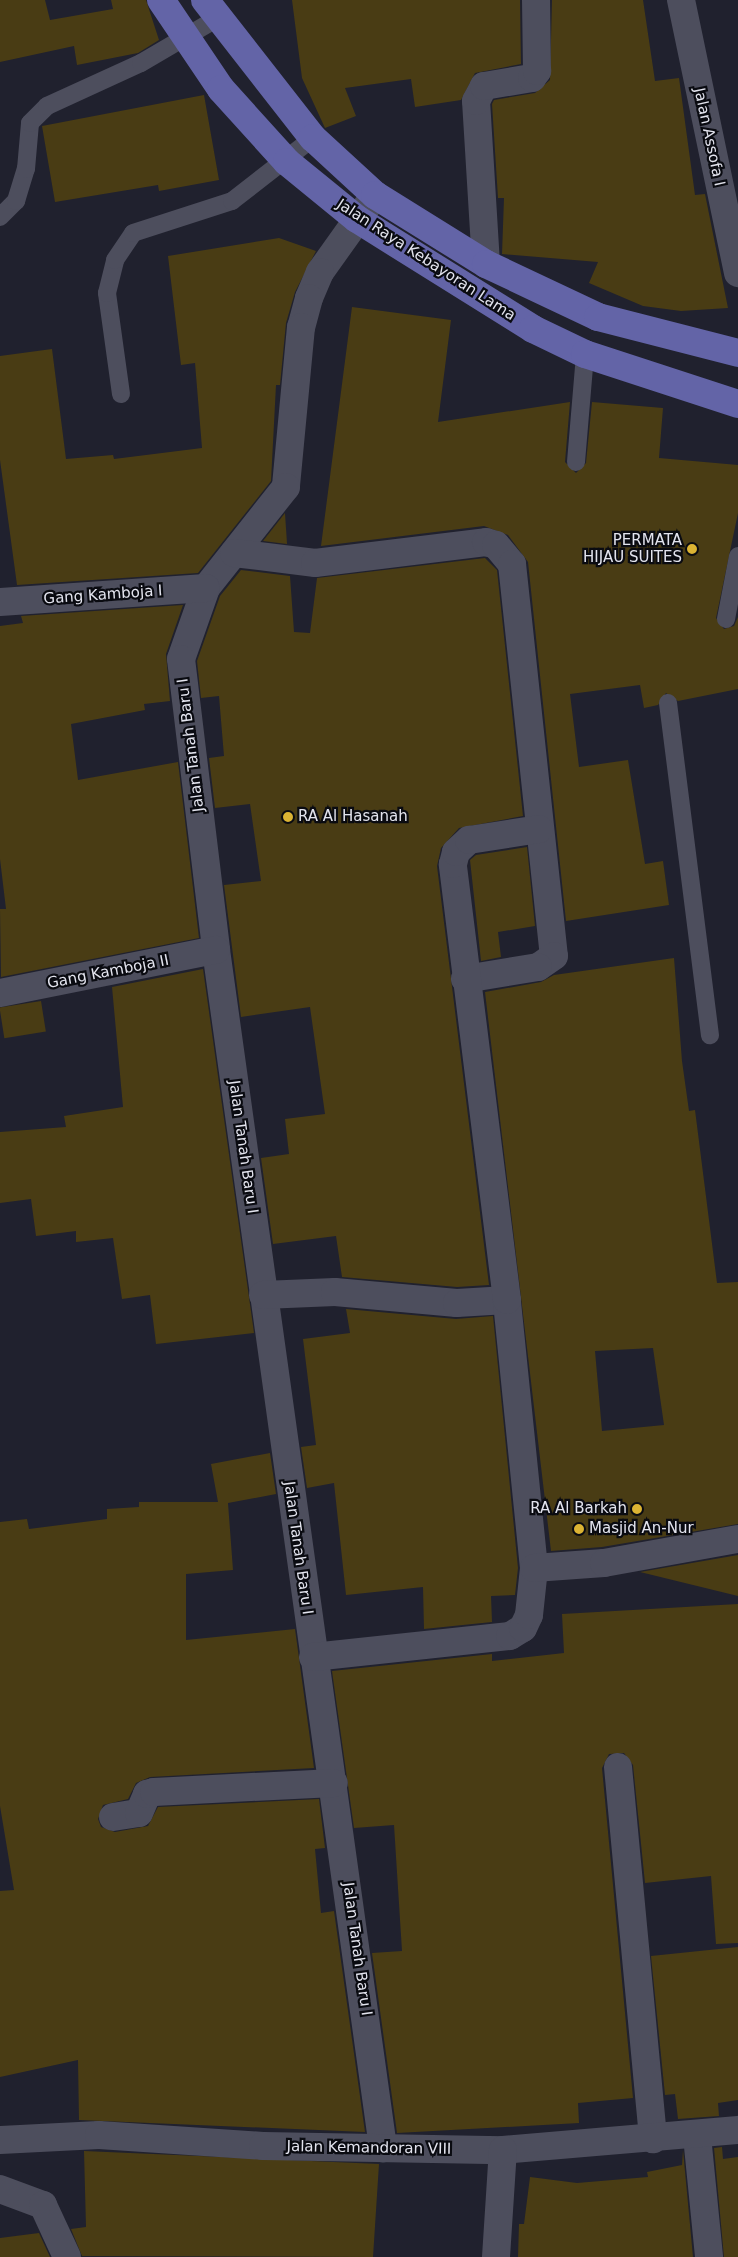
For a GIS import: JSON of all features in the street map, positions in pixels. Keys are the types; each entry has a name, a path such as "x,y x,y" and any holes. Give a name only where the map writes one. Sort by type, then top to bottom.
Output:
{"main road":[{"name":"Jalan Raya Kebayoran Lama","path":"161,0 184,38 221,88 287,162 357,218 533,329 585,354 738,404"},
{"name":"Jalan Raya Kebayoran Lama","path":"211,9 313,138 375,195 486,264 598,317 738,353"}],"street":[{"path":"486,264 476,101 484,86 532,78 537,71 536,0"},
{"name":"Jalan Assofa I","path":"681,0 738,273"},
{"name":"Jalan Tanah Baru I","path":"375,195 320,272 301,327 289,480 206,588 181,659 216,950 313,1658 334,1783 383,2148"},
{"path":"234,553 315,563 372,553 496,545 512,564 554,956 538,967 465,979"},
{"name":"Gang Kamboja I","path":"0,602 206,588"},
{"path":"313,1658 510,1636 523,1628 529,1615 534,1568 507,1300 465,979 453,864 456,852 477,838 539,829"},
{"name":"Gang Kamboja II","path":"0,993 216,950"},
{"path":"263,1295 335,1292 457,1303 507,1300"},
{"path":"534,1568 604,1563 738,1539"},
{"path":"618,1767 653,2139"},
{"path":"112,1817 140,1813 147,1794 154,1792 334,1783"},
{"name":"Jalan Kemandoran VIII","path":"0,2140 99,2135 383,2148 503,2150 697,2136 738,2130"},
{"path":"697,2136 709,2257"},
{"path":"496,2257 503,2150"},
{"path":"0,2189 43,2205 68,2257"}],"lane":[{"path":"0,217 16,200 26,169 30,123 47,106 141,63 184,38 211,9"},
{"path":"121,394 107,293 115,260 133,233 232,201 287,162 313,138"},
{"path":"576,462 585,354"},
{"path":"726,619 734,596 738,556"},
{"path":"668,703 710,1035"}],"building":[{"path":"0,0 45,0 50,20 113,9 111,0 146,0 159,40 138,53 77,65 74,46 0,62"},
{"path":"292,0 520,0 521,64 475,73 461,100 415,107 411,79 345,88 356,116 325,128 302,78"},
{"path":"552,0 643,0 655,81 679,78 695,195 705,194 728,308 681,311 643,306 589,283 598,262 502,254 504,198 498,198 492,104 494,100 535,93 550,80"},
{"path":"204,95 219,180 159,191 158,185 55,202 42,126"},
{"path":"279,238 316,251 295,292 286,323 280,385 276,385 271,481 198,573 17,585 0,460 0,356 52,349 66,459 113,455 114,459 202,448 195,363 181,365 168,256"},
{"path":"352,307 451,320 438,422 570,402 565,462 576,473 586,463 592,402 663,408 659,458 738,465 738,513 716,618 724,629 734,626 738,617 738,689 678,701 666,693 658,705 644,708 640,685 570,694 579,767 628,760 645,864 663,861 669,905 566,921 528,562 508,535 484,526 321,546"},
{"path":"285,513 287,544 263,541"},
{"path":"485,558 497,570 523,816 459,828 441,848 437,866 489,1285 457,1287 342,1277 336,1236 273,1244 261,1158 289,1154 285,1119 325,1114 310,1007 241,1017 224,885 261,881 250,804 215,808 209,758 224,756 219,696 201,698 197,661 220,596 241,570 290,576 294,632 310,633 317,578"},
{"path":"183,605 166,654 170,701 144,704 145,710 71,724 78,780 178,762 199,938 1,977 0,909 6,909 0,859 0,626 23,623 21,616"},
{"path":"527,847 535,926 498,932 501,957 481,961 470,860 476,855"},
{"path":"674,958 682,1061 689,1111 695,1110 717,1283 738,1282 738,1524 602,1547 551,1551 485,992 541,982 554,975","holes":["653,1348 664,1425 602,1431 595,1351"]},
{"path":"203,969 254,1333 156,1344 150,1295 122,1299 113,1238 76,1242 76,1231 36,1236 31,1199 0,1203 0,1132 66,1127 64,1116 123,1107 112,987"},
{"path":"41,1001 46,1032 4,1038 0,1007"},
{"path":"346,1309 456,1319 493,1316 518,1568 515,1595 491,1596 492,1622 424,1629 423,1587 346,1595 334,1483 307,1488 301,1447 316,1445 303,1339 350,1333"},
{"path":"270,1453 276,1494 228,1503 233,1570 186,1574 186,1640 295,1629 314,1768 150,1777 136,1783 128,1799 103,1805 98,1819 101,1827 115,1832 148,1826 158,1807 319,1799 325,1848 315,1849 321,1913 334,1911 365,2132 79,2120 78,2060 0,2077 0,1891 14,1890 0,1806 0,1522 27,1519 29,1529 107,1519 107,1509 139,1507 139,1502 218,1502 211,1464"},
{"path":"738,1555 738,1596 640,1572"},
{"path":"738,1604 738,1943 716,1944 711,1876 645,1883 633,1765 624,1753 609,1754 602,1768 633,2098 578,2103 579,2123 397,2133 372,1953 402,1951 394,1825 354,1828 332,1671 492,1654 492,1661 564,1653 562,1614"},
{"path":"738,1947 738,2100 718,2103 719,2116 678,2119 675,2094 665,2095 651,1956"},
{"path":"722,2147 723,2159 738,2157 738,2257 724,2257 714,2148"},
{"path":"683,2150 693,2257 518,2257 519,2224 524,2224 530,2177 577,2183 648,2177 647,2172 682,2165"},
{"path":"84,2151 379,2164 373,2257 82,2256 71,2229 86,2227"},
{"path":"39,2233 50,2257 0,2257 0,2238"}],"place":[{"name":"PERMATA HIJAU SUITES","path":"692,549"},
{"name":"RA Al Hasanah","path":"288,817"},
{"name":"RA Al Barkah","path":"637,1509"},
{"name":"Masjid An-Nur","path":"579,1529"}]}
